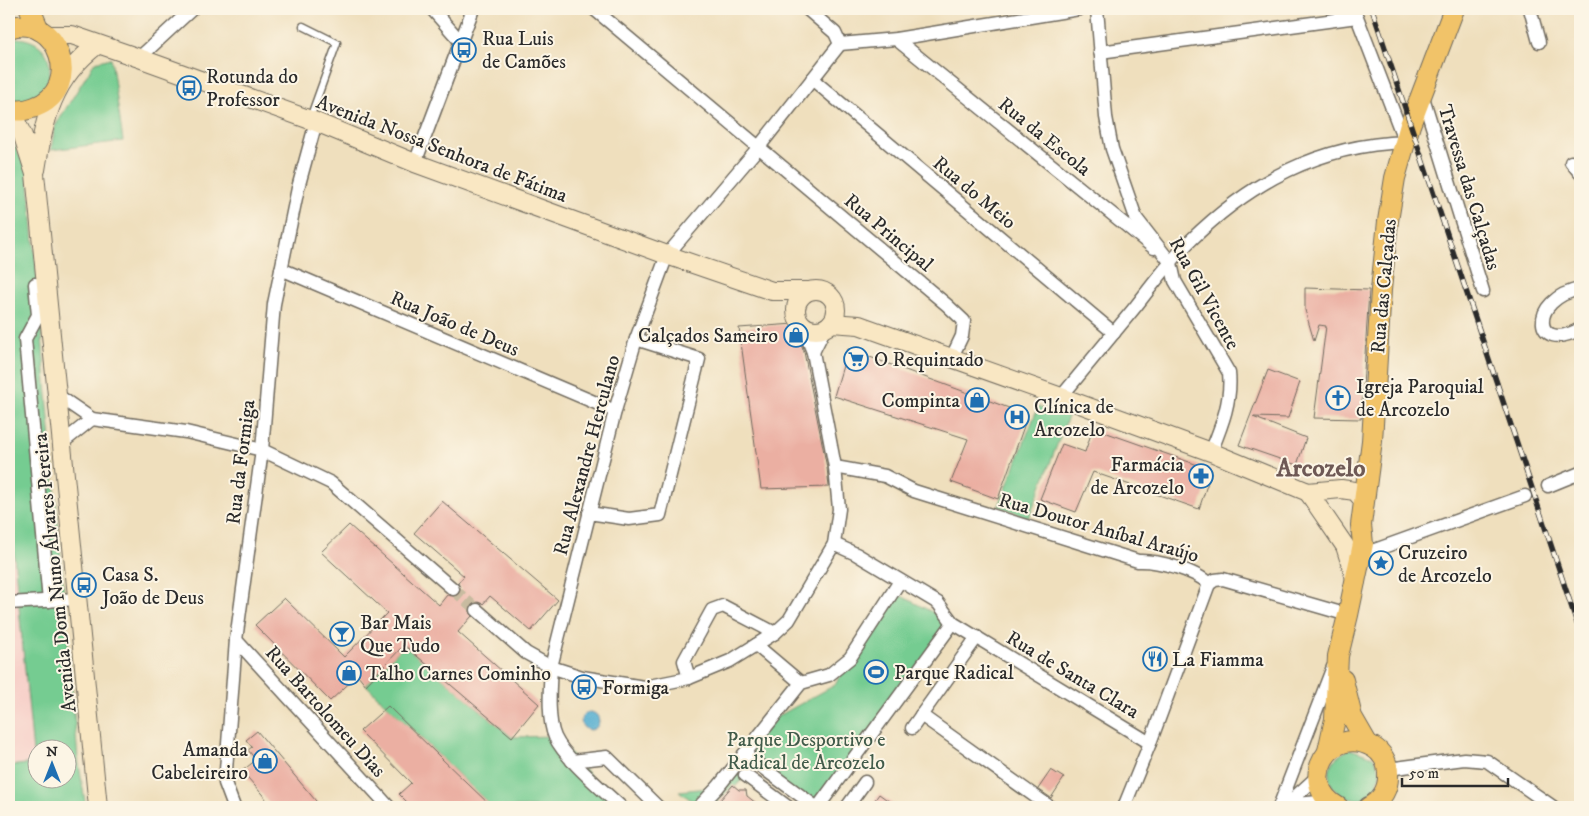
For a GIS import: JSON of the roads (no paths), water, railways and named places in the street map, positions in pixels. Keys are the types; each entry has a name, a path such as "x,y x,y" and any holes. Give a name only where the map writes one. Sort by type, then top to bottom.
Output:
{"main road":[{"name":"Rua das Calçadas","path":"1318,776 1319,767 1328,751 1335,719 1338,656 1363,544 1361,526 1372,441 1381,290 1388,221 1395,178 1405,142 1454,10"},
{"path":"9,28 14,26 31,27 36,19 57,47 63,65 62,76 55,92 42,104 25,110 10,110"},
{"name":"Rua das Calçadas","path":"1338,656 1352,717 1367,744 1377,749 1384,758 1388,769"},
{"path":"1328,751 1347,741 1367,744"},
{"path":"1374,805 1387,786 1388,769"},
{"path":"1318,776 1319,785 1333,804"}],"street":[{"path":"139,58 192,9"},
{"path":"432,9 461,42"},
{"path":"415,163 472,9"},
{"path":"594,9 758,148"},
{"path":"807,9 835,33 840,44"},
{"path":"667,255 758,148 840,44 896,39 1078,9"},
{"name":"Rua Gil Vicente","path":"1097,9 1106,117 1112,149 1136,218 1171,262 1175,281 1229,373 1229,399 1211,452"},
{"path":"1530,9 1539,42"},
{"path":"1061,397 1171,262 1188,243 1221,213 1266,180 1324,156 1362,146 1405,142 1357,17 1100,52"},
{"name":"Avenida Nossa Senhora de Fátima","path":"36,19 72,35 313,121 415,163 667,255 772,291 808,291"},
{"name":"Rua da Escola","path":"896,39 1171,262"},
{"path":"35,174 41,134 55,92 75,64 97,44"},
{"name":"Rua do Meio","path":"812,79 1114,333"},
{"name":"Travessa das Calçadas","path":"1422,94 1483,291"},
{"path":"10,110 23,136 35,174"},
{"name":"Rua da Formiga","path":"234,807 225,783 236,640 262,450 274,304 313,121"},
{"name":"Rua Principal","path":"758,148 948,305 964,321 962,336 951,359"},
{"path":"1570,162 1580,173"},
{"name":"Avenida Dom Nuno Álvares Pereira","path":"35,174 98,807"},
{"name":"Rua Alexandre Herculano","path":"621,807 572,762 555,736 550,705 551,667 615,411 636,339 667,255"},
{"name":"Rua João de Deus","path":"281,269 615,411"},
{"path":"35,284 38,315 25,339 49,601"},
{"path":"477,610 526,654 551,667 582,677 644,687 689,678 730,661 775,633 789,620 834,544 839,509 835,467 813,352 796,306 808,291 820,290 831,296 858,325"},
{"path":"1580,290 1564,294 1552,303 1543,315 1542,322 1544,329 1552,334 1567,334 1580,329"},
{"name":"Avenida Nossa Senhora de Fátima","path":"772,291 800,321"},
{"path":"813,352 836,313 835,302"},
{"path":"800,321 813,330 828,326 858,325 1211,452 1308,492 1341,489 1355,492 1364,501"},
{"path":"589,513 628,519 660,515 699,359 636,339"},
{"path":"57,395 92,419 186,432 262,450 331,483 453,589"},
{"path":"62,443 92,419"},
{"name":"Rua Doutor Aníbal Araújo","path":"835,467 885,476 914,492 1138,561 1149,561 1189,572 1203,578 1208,584 1150,743 1124,807"},
{"path":"1332,526 1330,509 1332,496 1369,472"},
{"path":"1548,486 1580,473"},
{"path":"1308,492 1345,546 1356,580"},
{"path":"1361,556 1525,496"},
{"path":"1332,526 1349,531 1361,526"},
{"name":"Rua de Santa Clara","path":"834,544 856,554 938,603 953,623 1150,743"},
{"path":"1208,584 1214,580 1223,579 1348,614"},
{"path":"699,807 800,684 829,674 850,658 900,582"},
{"path":"9,603 78,599"},
{"path":"689,678 684,661 712,610 723,606 775,633"},
{"path":"744,754 817,807 953,623"},
{"name":"Rua de Santa Clara","path":"912,728 976,637"},
{"name":"Rua Bartolomeu Dias","path":"236,640 389,807"},
{"path":"756,645 800,684"},
{"path":"1283,806 1338,656"},
{"path":"921,715 1050,807"},
{"path":"572,762 607,757 658,807"},
{"path":"1388,769 1464,759 1487,760 1553,807"},
{"path":"746,775 788,807"},
{"path":"1283,806 1318,776"},
{"path":"847,807 866,782"},
{"path":"1283,806 1333,804"}],"lane":[{"path":"302,26 337,43 313,121"}],"water":[{"path":"586,712 594,712 599,717 597,728 586,730 581,725 581,717"}],"tunnel":[{"path":"453,589 477,610"}],"railway":[{"path":"1372,9 1580,632"}],"place":[{"name":"Rua Luis de Camões","path":"464,50"},
{"name":"Rotunda do Professor","path":"189,88"},
{"name":"Calçados Sameiro","path":"796,335"},
{"name":"O Requintado","path":"856,359"},
{"name":"Igreja Paroquial de Arcozelo","path":"1338,398"},
{"name":"Compinta","path":"977,400"},
{"name":"Clínica de Arcozelo","path":"1017,417"},
{"name":"Farmácia de Arcozelo","path":"1201,476"},
{"name":"Cruzeiro de Arcozelo","path":"1381,563"},
{"name":"Casa S. João de Deus","path":"84,585"},
{"name":"Bar Mais Que Tudo","path":"342,634"},
{"name":"La Fiamma","path":"1155,659"},
{"name":"Parque Radical","path":"876,672"},
{"name":"Talho Carnes Cominho","path":"349,673"},
{"name":"Formiga","path":"584,687"},
{"name":"Amanda Cabeleireiro","path":"265,761"}],"district":[{"name":"Arcozelo","path":"1321,467"}],"park label":[{"name":"Parque Desportivo e Radical de Arcozelo","path":"806,750"}]}
